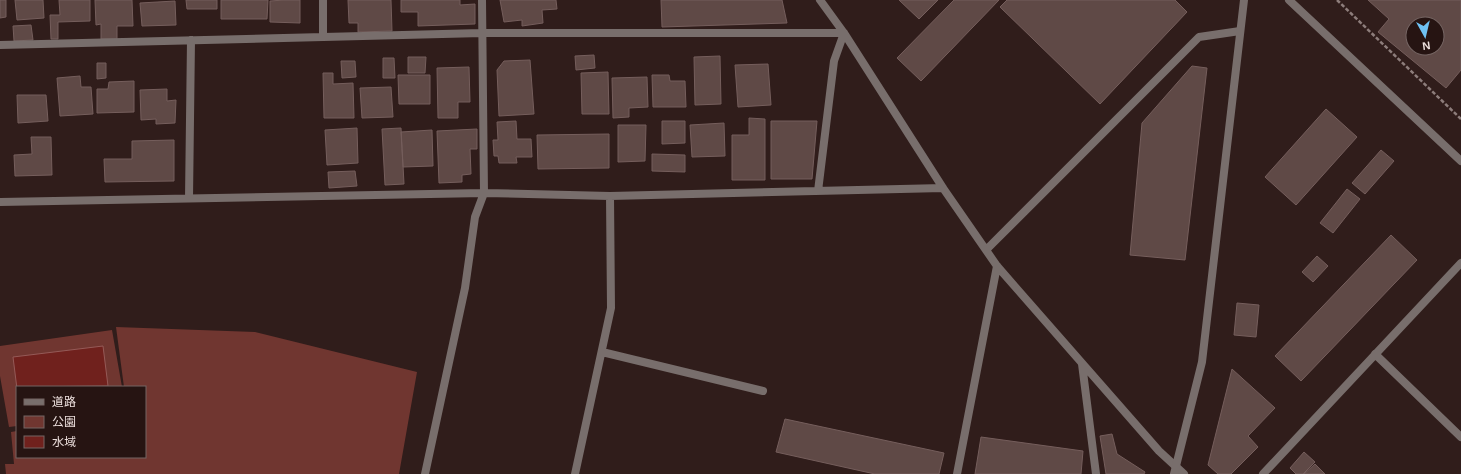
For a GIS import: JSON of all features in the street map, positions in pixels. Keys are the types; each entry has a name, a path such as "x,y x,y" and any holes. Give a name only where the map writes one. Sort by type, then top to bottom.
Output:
{"street":[{"path":"323,0 323,37"},
{"path":"425,474 465,288 474,217 484,193 482,0"},
{"path":"820,0 844,33 943,188 997,266 1175,471 1184,474"},
{"path":"1175,471 1202,362 1244,0"},
{"path":"1289,0 1461,161"},
{"path":"986,250 1199,37 1240,31"},
{"path":"0,45 482,33 844,33"},
{"path":"818,191 834,61 844,33"},
{"path":"189,198 191,40"},
{"path":"0,202 484,193 610,196 943,188"},
{"path":"575,474 611,308 610,196"},
{"path":"1263,474 1461,263"},
{"path":"957,474 997,266"},
{"path":"602,352 763,391"},
{"path":"1375,354 1461,437"},
{"path":"1082,363 1096,474"}],"path":[{"path":"1337,0 1461,119"}],"green space":[{"path":"116,327 255,332 417,372 399,474 6,474 5,464 14,464 11,432 16,431 16,458 146,458 146,386 124,386"},
{"path":"112,330 122,386 16,386 16,426 9,427 0,376 0,346"}],"water":[{"path":"103,346 108,386 17,386 13,357"}],"building":[{"path":"0,0 6,0 6,17 0,18"},
{"path":"15,0 43,0 44,18 17,20"},
{"path":"59,0 90,0 90,21 58,22 58,39 51,39 50,15 60,15"},
{"path":"95,0 132,0 133,26 117,26 117,39 101,39 101,24 96,25"},
{"path":"186,0 217,0 217,9 187,9"},
{"path":"221,0 268,0 267,19 221,19"},
{"path":"300,0 300,23 270,22 270,1"},
{"path":"348,0 391,0 392,31 358,32 358,23 349,23"},
{"path":"401,0 460,0 460,5 475,4 475,24 418,26 418,12 401,12"},
{"path":"500,0 556,0 557,9 542,10 543,23 522,26 522,20 504,22"},
{"path":"661,0 782,0 787,23 662,27"},
{"path":"899,0 938,0 919,19"},
{"path":"954,0 999,0 921,81 897,58"},
{"path":"1007,0 1175,0 1187,12 1100,104 1000,7"},
{"path":"1368,0 1461,0 1461,70 1446,88 1407,56 1445,56 1445,16 1405,16 1405,54 1378,32 1389,19"},
{"path":"175,1 176,25 142,26 140,3"},
{"path":"31,25 33,40 14,41 13,26"},
{"path":"594,55 595,68 576,70 575,56"},
{"path":"720,56 721,104 695,105 694,57"},
{"path":"408,57 426,57 425,73 408,73"},
{"path":"383,58 394,58 395,78 383,78"},
{"path":"530,60 534,114 499,116 497,70 504,61"},
{"path":"341,61 355,61 356,77 342,78"},
{"path":"97,63 106,63 106,78 97,79"},
{"path":"768,64 771,105 738,107 735,65"},
{"path":"1192,66 1207,68 1185,260 1130,255 1142,123"},
{"path":"469,67 470,102 458,102 458,118 438,118 437,68"},
{"path":"608,72 609,114 582,114 581,73"},
{"path":"323,73 333,73 333,84 353,83 354,118 324,118"},
{"path":"398,75 430,75 430,104 399,104"},
{"path":"652,75 669,75 670,81 685,81 686,107 653,107"},
{"path":"80,76 81,87 91,87 93,114 60,116 57,78"},
{"path":"647,77 648,107 629,108 629,117 613,118 612,78"},
{"path":"134,81 134,112 97,113 97,89 108,89 109,82"},
{"path":"391,87 393,117 362,118 360,88"},
{"path":"167,89 167,101 176,100 175,123 156,124 156,119 141,120 140,90"},
{"path":"17,95 46,95 48,121 18,123"},
{"path":"1326,109 1357,137 1296,205 1265,177"},
{"path":"749,118 765,119 765,180 732,180 732,135 749,135"},
{"path":"516,121 517,139 531,139 532,157 516,157 517,163 499,163 498,156 494,156 493,140 498,140 497,122"},
{"path":"662,121 685,121 685,143 662,144"},
{"path":"771,121 817,121 812,179 771,179"},
{"path":"724,123 725,156 692,157 690,125"},
{"path":"618,125 646,125 645,161 618,162"},
{"path":"357,128 358,163 327,165 325,130"},
{"path":"401,128 404,184 385,185 382,129"},
{"path":"477,129 477,149 470,149 471,174 462,175 462,182 439,183 437,131"},
{"path":"432,130 433,166 403,167 401,132"},
{"path":"609,134 609,168 538,169 537,135"},
{"path":"31,137 51,137 52,175 15,176 14,155 32,154"},
{"path":"174,140 174,181 105,182 104,159 132,159 132,141"},
{"path":"1381,150 1394,161 1365,194 1352,183"},
{"path":"652,154 685,155 685,172 652,171"},
{"path":"355,171 357,186 329,188 328,172"},
{"path":"1347,189 1360,199 1333,233 1320,223"},
{"path":"1391,235 1417,260 1301,381 1275,356"},
{"path":"1317,256 1328,266 1313,282 1302,272"},
{"path":"1237,303 1259,305 1256,337 1234,335"},
{"path":"1232,369 1275,408 1248,436 1258,447 1231,474 1218,474 1208,465"},
{"path":"785,419 944,453 939,474 875,474 776,452"},
{"path":"1112,434 1117,454 1145,472 1144,474 1106,474 1100,436"},
{"path":"981,437 1083,451 1081,474 975,474"},
{"path":"1304,452 1315,462 1303,474 1296,474 1290,468"},
{"path":"1315,464 1325,474 1304,474"}]}
